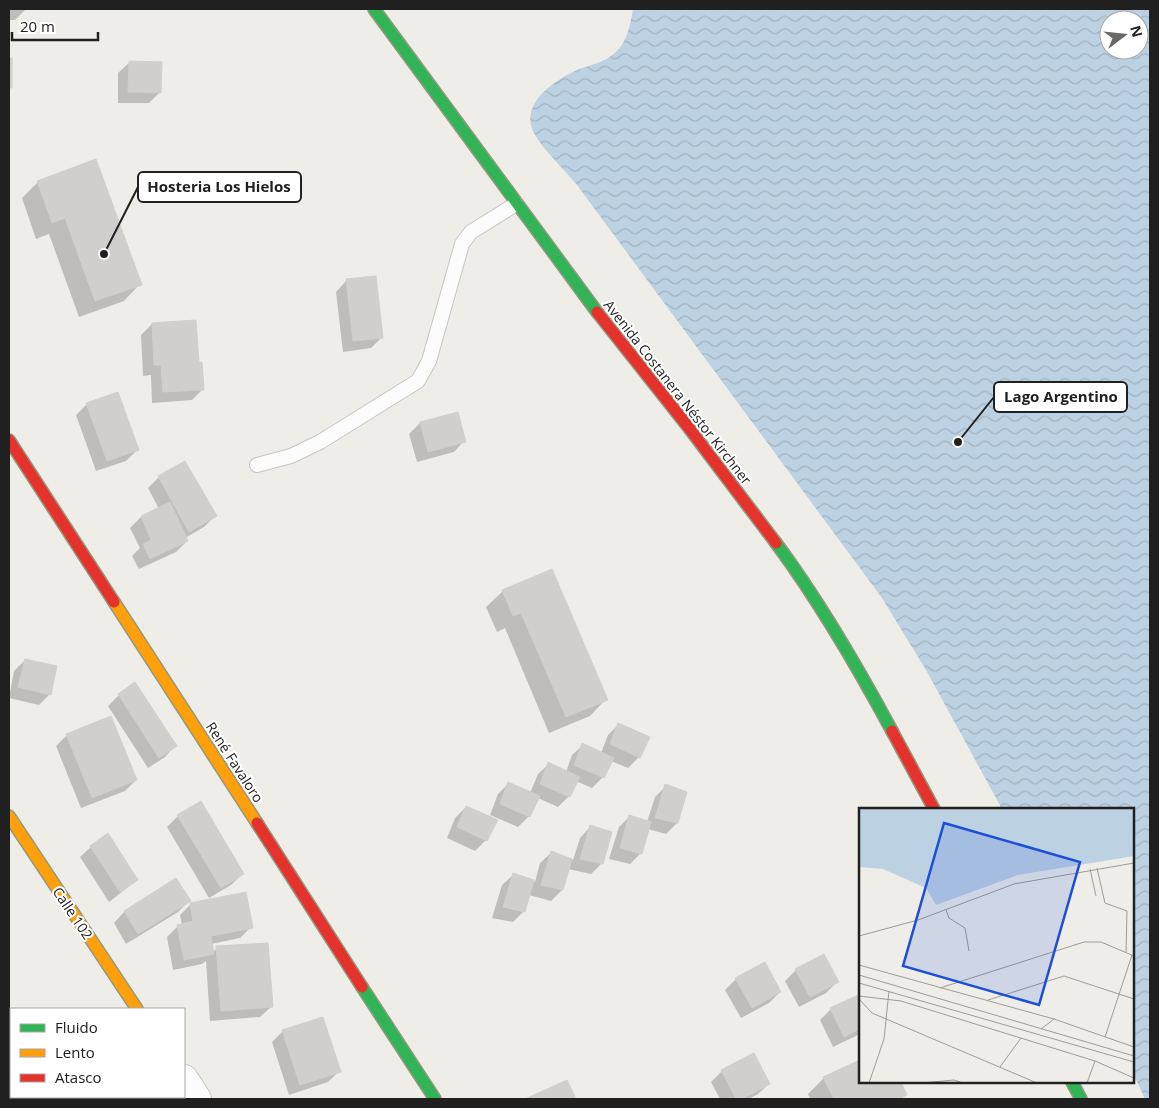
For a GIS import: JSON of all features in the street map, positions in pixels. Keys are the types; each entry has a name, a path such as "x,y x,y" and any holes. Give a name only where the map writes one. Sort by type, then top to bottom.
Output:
{"street":[{"name":"Avenida Costanera Néstor Kirchner","path":"374,9 516,204 800,575 853,658 933,808"},
{"name":"René Favaloro","path":"9,440 436,1099"},
{"name":"Calle 102","path":"9,816 136,1008"},
{"path":"185,1081 197,1099"},
{"path":"1073,1083 1081,1099"}],"lane":[{"path":"257,465 290,456 320,442 418,381 429,361 462,244 470,232 516,204"}],"water":[{"path":"633,9 1150,9 1150,1099 1145,1099 1134,1075 1134,808 1001,808 926,670 882,598 577,185 535,135 531,125 533,106 546,89 577,70 611,56 621,46 627,35"}],"building":[{"path":"9,58 12,58 12,88 9,88"},
{"path":"129,61 162,62 161,93 128,92"},
{"path":"96,159 142,285 95,301 65,218 52,223 37,181"},
{"path":"376,276 383,338 353,341 346,279"},
{"path":"196,320 199,362 202,362 204,390 163,392 161,365 154,365 152,323"},
{"path":"118,392 139,450 107,461 86,403"},
{"path":"458,412 466,442 428,452 420,422"},
{"path":"185,461 217,516 189,532 158,476"},
{"path":"170,502 188,541 150,559 143,544 151,540 141,516"},
{"path":"552,569 608,700 566,717 521,613 513,616 502,590"},
{"path":"25,659 57,666 51,695 18,687"},
{"path":"135,682 177,746 159,758 118,694"},
{"path":"111,716 137,780 92,798 66,734"},
{"path":"618,723 650,737 640,758 610,744"},
{"path":"582,743 614,758 604,778 574,765"},
{"path":"548,762 580,777 570,797 540,784"},
{"path":"508,782 540,796 530,817 500,804"},
{"path":"665,784 687,792 678,823 655,818"},
{"path":"201,801 244,874 221,888 177,815"},
{"path":"466,806 498,820 487,841 457,827"},
{"path":"629,815 651,822 642,854 620,848"},
{"path":"590,825 612,832 603,864 580,859"},
{"path":"108,833 138,880 120,892 90,846"},
{"path":"551,851 572,859 563,890 541,885"},
{"path":"513,873 534,880 525,912 503,907"},
{"path":"176,878 191,901 138,934 124,911"},
{"path":"246,892 253,928 211,936 214,954 184,960 177,925 193,921 190,903"},
{"path":"268,943 273,1007 221,1011 216,946"},
{"path":"824,954 839,982 810,997 795,969"},
{"path":"765,962 781,992 752,1008 735,978"},
{"path":"859,994 859,1030 844,1037 830,1008"},
{"path":"323,1017 341,1072 300,1085 282,1030"},
{"path":"754,1053 770,1084 742,1099 736,1099 721,1070"},
{"path":"859,1060 859,1083 901,1083 907,1095 898,1099 834,1099 823,1077"},
{"path":"567,1080 576,1099 525,1099"}],"traffic: fast":[{"path":"374,9 597,312"},
{"path":"776,543 808,588 865,682 892,731"},
{"path":"362,987 435,1099"},
{"path":"1073,1083 1081,1099"}],"traffic: slow":[{"path":"114,602 257,823"},
{"path":"9,816 136,1008"}],"traffic: jam":[{"path":"597,312 689,428 776,543"},
{"path":"9,440 114,602"},
{"path":"892,731 933,808"},
{"path":"257,823 362,987"}],"place":[{"name":"Hosteria Los Hielos","path":"104,254"},
{"name":"Lago Argentino","path":"958,442"}]}
